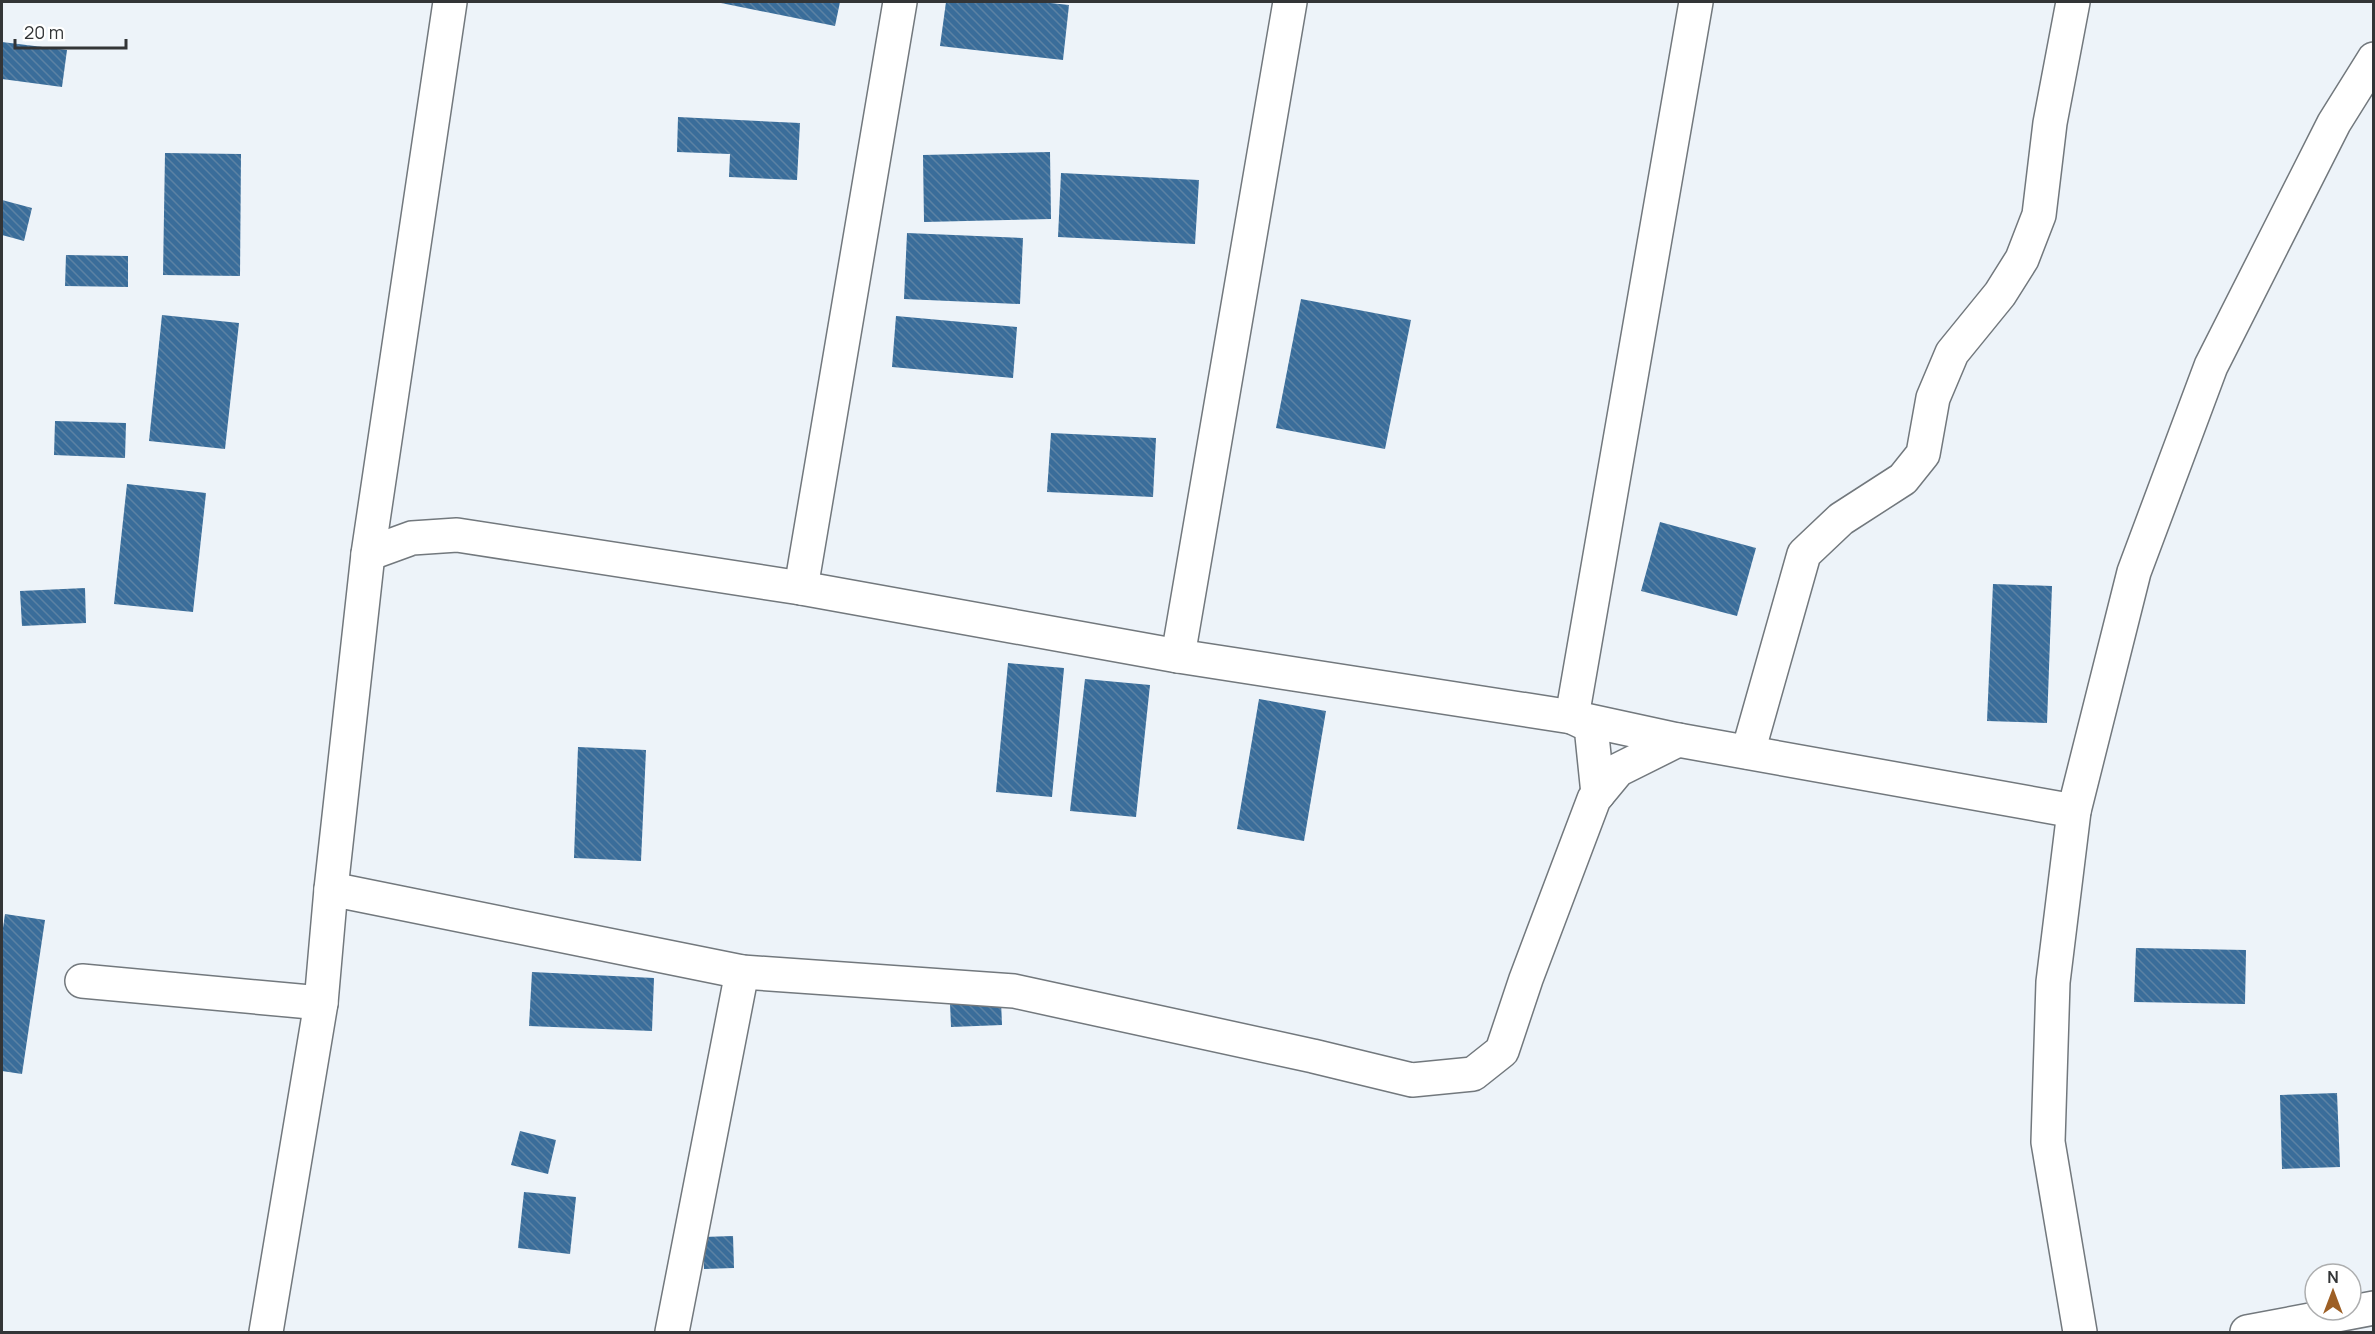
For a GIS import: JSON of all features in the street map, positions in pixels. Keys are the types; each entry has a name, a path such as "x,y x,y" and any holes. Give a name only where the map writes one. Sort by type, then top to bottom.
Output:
{"street":[{"path":"266,1332 321,1003 331,889 368,554 450,2"},
{"path":"801,588 900,2"},
{"path":"1178,656 1290,2"},
{"path":"1572,717 1696,2"},
{"path":"1748,752 1804,554 1840,519 1903,479 1923,454 1933,398 1952,353 2000,294 2022,259 2039,215 2050,123 2073,2"},
{"path":"2080,1332 2048,1142 2053,982 2074,811 2134,572 2211,366 2334,123 2373,58"},
{"path":"368,554 412,538 457,535 801,588 1178,656 1572,717 1678,740 2074,811"},
{"path":"1572,717 1591,726 1598,794"},
{"path":"331,889 742,972 1014,991 1313,1056 1412,1080 1473,1074 1502,1051 1530,969 1594,799 1618,770 1678,740"},
{"path":"672,1332 742,972"},
{"path":"82,981 321,1003"},
{"path":"2247,1332 2373,1308"}],"building":[{"path":"716,2 840,2 835,26"},
{"path":"946,2 1041,2 1069,5 1063,60 940,46"},
{"path":"2,42 67,50 62,87 2,79"},
{"path":"678,117 800,123 797,180 729,177 730,154 677,152"},
{"path":"1050,152 1051,219 924,222 923,155"},
{"path":"165,153 241,154 240,276 163,275"},
{"path":"1061,173 1199,180 1195,244 1058,237"},
{"path":"2,200 32,208 24,241 2,235"},
{"path":"907,233 1023,238 1020,304 904,299"},
{"path":"66,255 128,256 128,287 65,286"},
{"path":"1301,299 1411,320 1385,449 1276,428"},
{"path":"162,315 239,323 225,449 149,441"},
{"path":"896,316 1017,327 1013,378 892,367"},
{"path":"55,421 126,423 125,458 54,455"},
{"path":"1051,433 1156,438 1153,497 1047,492"},
{"path":"127,484 206,493 193,612 114,604"},
{"path":"1660,522 1756,548 1737,616 1641,591"},
{"path":"1993,584 2052,586 2047,723 1987,721"},
{"path":"85,588 86,623 22,626 20,591"},
{"path":"1008,663 1064,668 1052,797 996,792"},
{"path":"1085,679 1150,685 1136,817 1070,811"},
{"path":"1259,699 1326,711 1304,841 1237,829"},
{"path":"578,747 646,750 641,861 574,858"},
{"path":"5,914 45,920 22,1074 2,1071 2,935"},
{"path":"2136,948 2246,950 2245,1004 2134,1002"},
{"path":"532,972 654,978 652,1031 529,1026"},
{"path":"1001,1001 1002,1025 951,1027 950,1003"},
{"path":"2337,1093 2340,1167 2282,1169 2280,1095"},
{"path":"520,1131 556,1140 548,1174 511,1165"},
{"path":"524,1192 576,1197 570,1254 518,1248"},
{"path":"733,1236 734,1268 704,1269 703,1237"}]}
